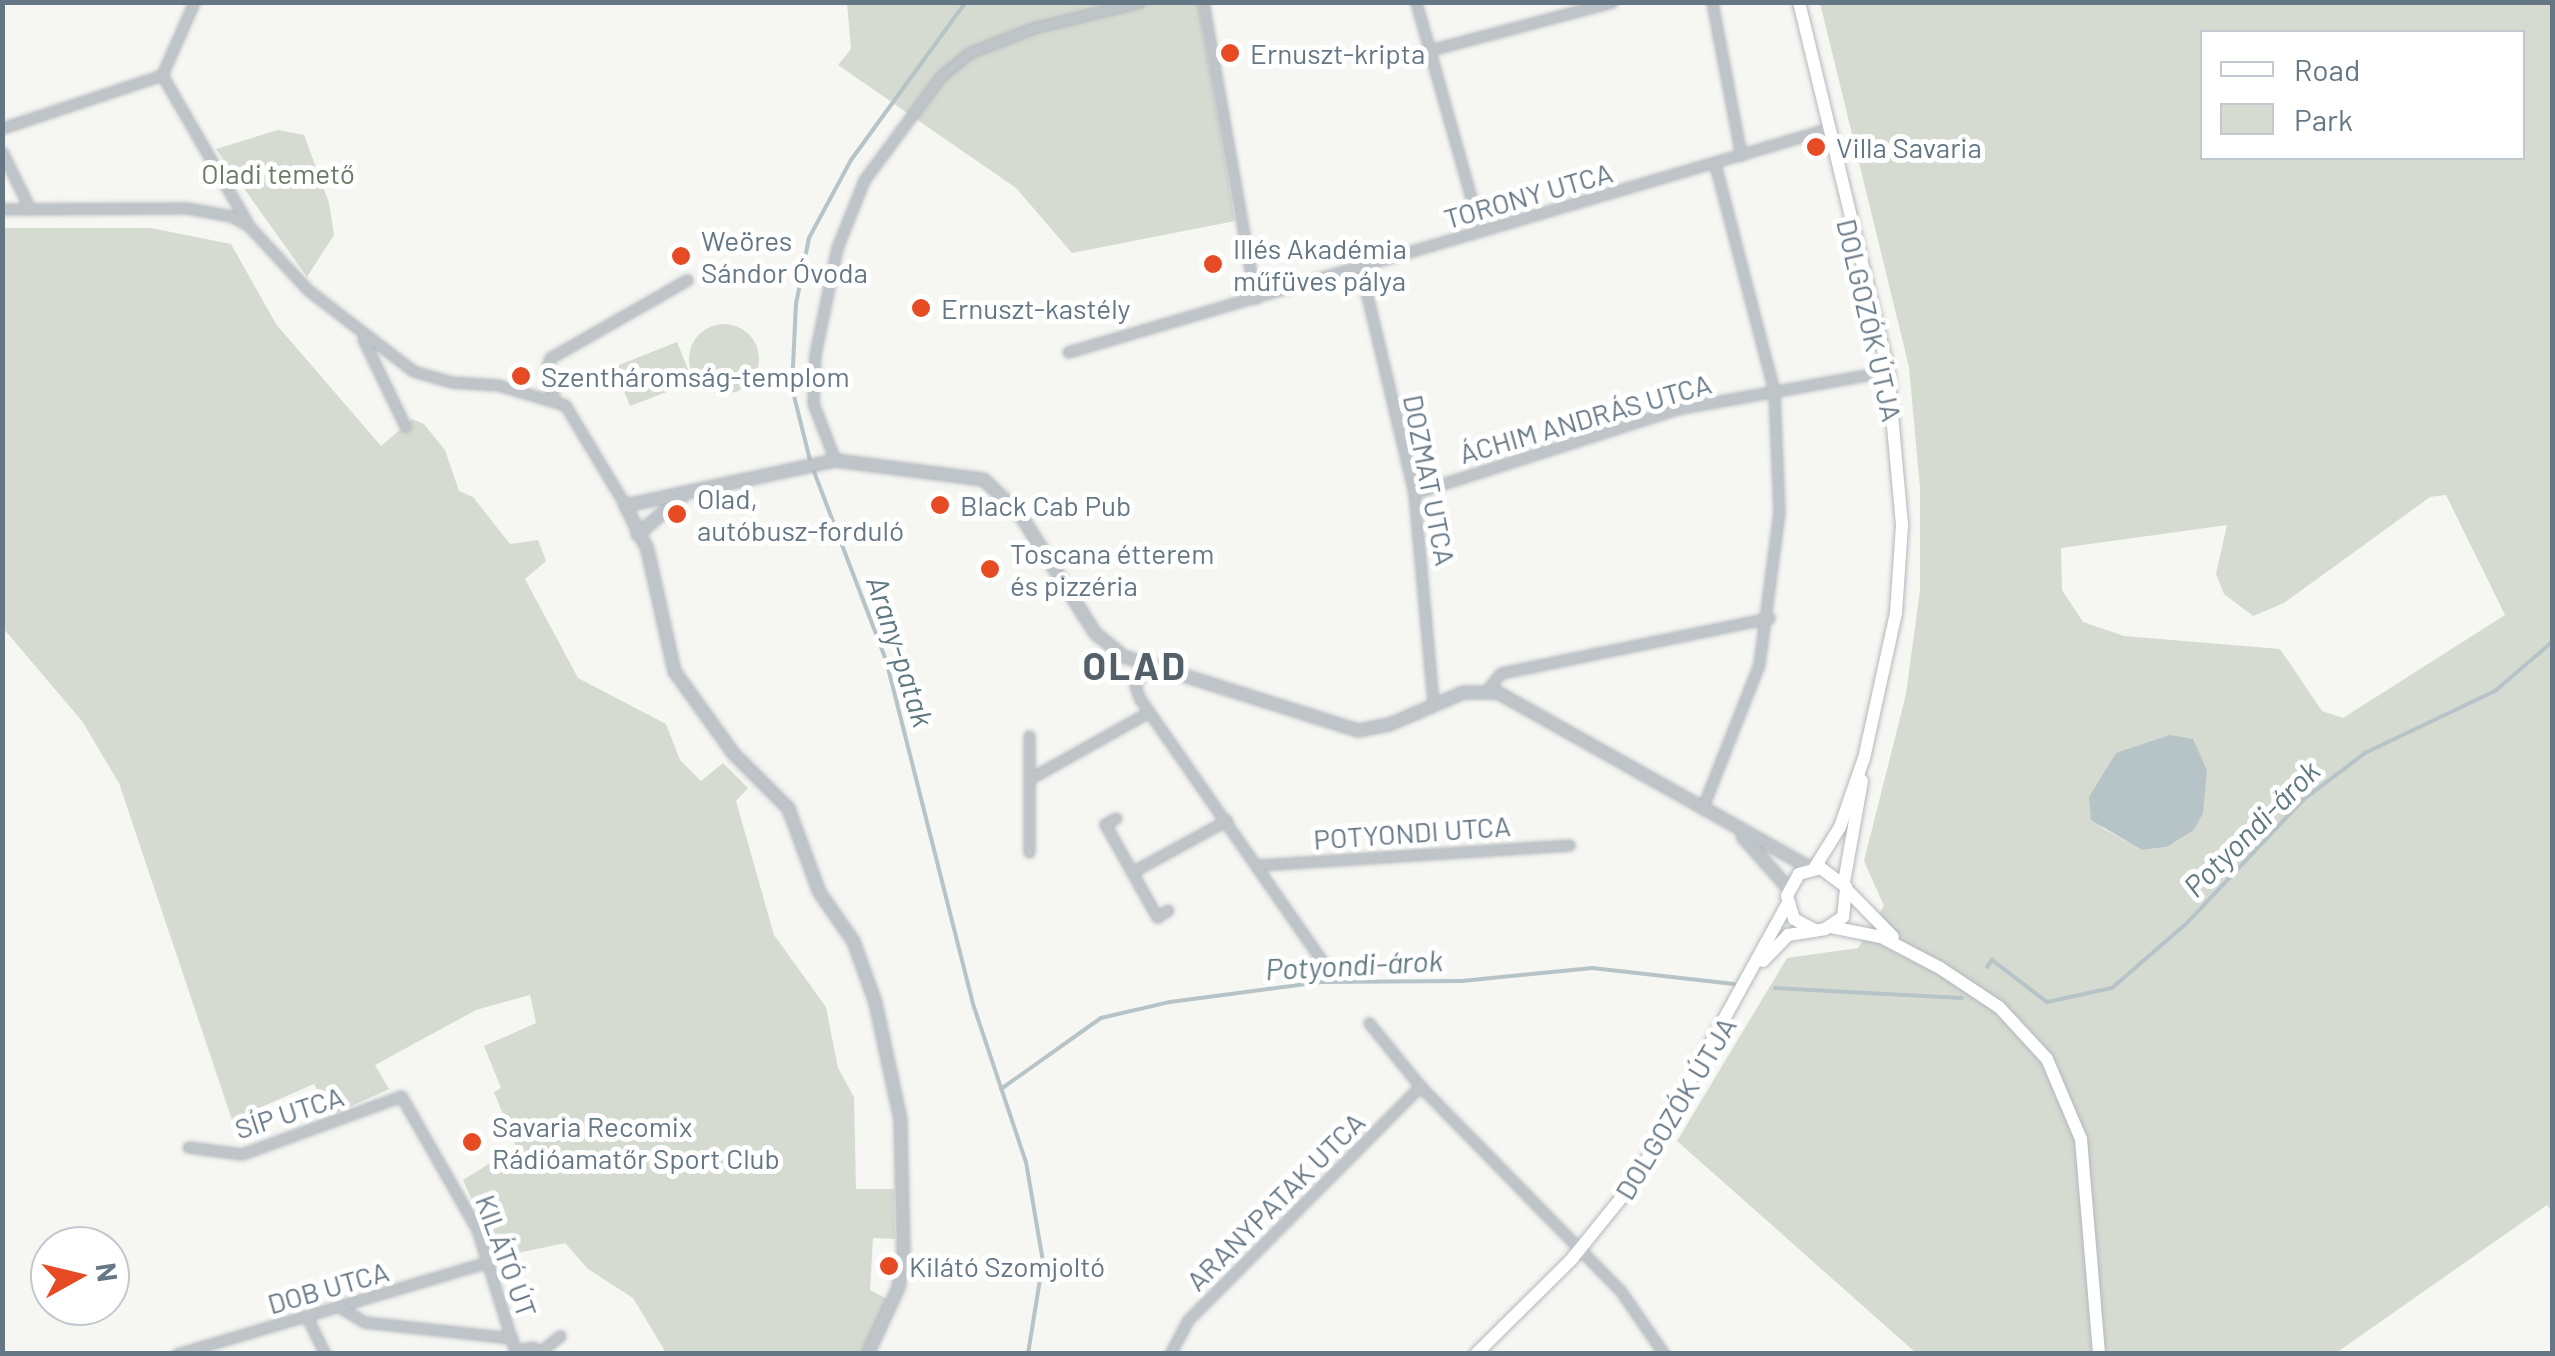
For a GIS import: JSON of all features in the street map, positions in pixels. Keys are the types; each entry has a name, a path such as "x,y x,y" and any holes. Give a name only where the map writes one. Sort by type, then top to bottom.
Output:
{"main road":[{"name":"DOLGOZÓK ÚTJA","path":"1799,2 1888,370 1900,483 1900,583 1864,758 1846,887"},
{"name":"DOLGOZÓK ÚTJA","path":"1812,868 1840,827 1864,758"},
{"path":"1906,949 1846,887 1812,868 1788,888 1787,904 1798,923 1813,929 1858,928 1906,949 1999,1006 2032,1039 2061,1083 2086,1168 2099,1354"},
{"path":"1831,927 1846,912 1846,887"},
{"name":"DOLGOZÓK ÚTJA","path":"1476,1354 1580,1250 1651,1156 1787,904"},
{"name":"DOLGOZÓK ÚTJA","path":"1744,988 1788,935 1813,929"}],"street":[{"path":"2,128 162,75 194,2"},
{"path":"831,460 814,404 816,354 837,248 864,180 941,76 968,54 1033,28 1140,2"},
{"path":"1203,2 1255,298"},
{"path":"1416,2 1480,230"},
{"path":"1430,50 1612,2"},
{"path":"1712,2 1741,155"},
{"path":"162,75 248,225 308,290 360,332 429,377 554,398"},
{"name":"TORONY UTCA","path":"1068,352 1360,270 1480,230 1827,130"},
{"path":"2,152 30,209"},
{"path":"1702,809 1744,713 1769,618 1779,512 1774,390 1715,164"},
{"path":"2,209 187,208 248,225"},
{"name":"DOZMAT UTCA","path":"1360,270 1414,493 1433,702"},
{"path":"687,280 550,358 546,372 554,398 574,417 625,505 657,585 674,671 733,753 788,808 819,892 867,976 900,1120 903,1253 898,1288 867,1354"},
{"path":"360,332 405,426"},
{"name":"ÁCHIM ANDRÁS UTCA","path":"1414,493 1681,408 1888,370"},
{"path":"625,505 831,460 964,474 994,485 1095,634 1144,666 1250,694 1340,728 1372,729 1433,702 1486,690 1524,702 1731,827 1812,868"},
{"path":"637,534 690,490"},
{"path":"1486,690 1502,673 1769,618"},
{"path":"1144,666 1135,686 1149,712 1326,967"},
{"path":"1030,779 1149,712"},
{"path":"1029,736 1029,852"},
{"path":"1116,818 1105,824 1157,917 1168,910"},
{"path":"1132,872 1227,820"},
{"path":"1731,827 1788,888"},
{"name":"POTYONDI UTCA","path":"1258,865 1569,845"},
{"path":"1369,1024 1420,1086 1620,1290 1664,1354"},
{"name":"ARANYPATAK UTCA","path":"1170,1354 1188,1320 1420,1086"},
{"name":"SÍP UTCA","path":"188,1148 242,1154 401,1096"},
{"name":"KILÁTÓ ÚT","path":"401,1096 458,1189 490,1260 516,1351"},
{"name":"DOB UTCA","path":"177,1354 341,1308 490,1260"},
{"name":"KILÁTÓ ÚT","path":"341,1308 364,1322 512,1338"},
{"path":"307,1317 326,1354"},
{"path":"516,1351 538,1353 560,1336"}],"green space":[{"path":"847,3 1198,3 1235,221 1072,253 1016,188 838,65 851,49"},
{"path":"1820,3 2552,3 2552,1212 2547,1205 2336,1353 1916,1353 1677,1141 1787,958 1858,948 1884,906 1864,861 1906,694 1920,590 1920,488 1909,367","holes":["2446,495 2505,615 2343,718 2322,711 2280,649 2124,636 2083,622 2062,590 2061,548 2227,525 2216,574 2224,594 2253,616 2284,603 2430,497","2192,739 2207,770 2194,830 2167,847 2142,850 2101,827"]},
{"name":"Oladi temető","path":"278,130 304,135 329,203 334,235 307,277 216,149"},
{"path":"2,228 151,228 231,244 276,324 381,446 412,419 424,424 445,450 459,491 473,497 510,544 538,540 546,561 525,579 578,678 666,724 680,760 701,781 723,763 748,788 736,801 774,935 826,1007 838,1068 854,1097 856,1189 894,1189 895,1239 873,1238 870,1290 889,1300 862,1353 666,1353 633,1298 588,1269 565,1243 498,1257 463,1180 516,1147 494,1092 501,1088 484,1046 536,1023 530,995 476,1010 375,1065 389,1089 332,1115 314,1084 232,1120 119,783 82,721 3,628"},
{"path":"724,324 749,334 759,359 749,384 724,394 699,384 689,359 699,334"},
{"path":"677,342 693,382 630,406 614,367"}],"shaded area":[{"path":"2170,735 2193,739 2207,770 2203,813 2194,830 2167,847 2142,850 2091,820 2089,797 2116,753"}],"waterway":[{"name":"Arany-patak","path":"810,460 792,388 796,304 809,238 851,160 966,2"},
{"name":"Arany-patak","path":"813,469 886,660 974,1007 1026,1162 1043,1261 1028,1354"},
{"name":"Potyondi-árok","path":"1987,967 1992,960 2047,1002 2112,988 2186,924 2303,800 2365,753 2495,691 2552,642"},
{"name":"Potyondi-árok","path":"1001,1089 1101,1018 1170,1002 1322,982 1462,981 1592,968 1734,984"},
{"name":"Potyondi-árok","path":"1775,988 1962,998"}],"place":[{"name":"Ernuszt-kripta","path":"1230,53"},
{"name":"Villa Savaria","path":"1816,147"},
{"name":"Weöres Sándor Óvoda","path":"681,256"},
{"name":"Illés Akadémia műfüves pálya","path":"1213,264"},
{"name":"Ernuszt-kastély","path":"921,308"},
{"name":"Szentháromság-templom","path":"521,376"},
{"name":"Black Cab Pub","path":"940,505"},
{"name":"Olad, autóbusz-forduló","path":"677,514"},
{"name":"Toscana étterem és pizzéria","path":"990,569"},
{"name":"Savaria Recomix Rádióamatőr Sport Club","path":"472,1142"},
{"name":"Kilátó Szomjoltó","path":"889,1266"}],"district":[{"name":"OLAD","path":"1135,666"}]}
